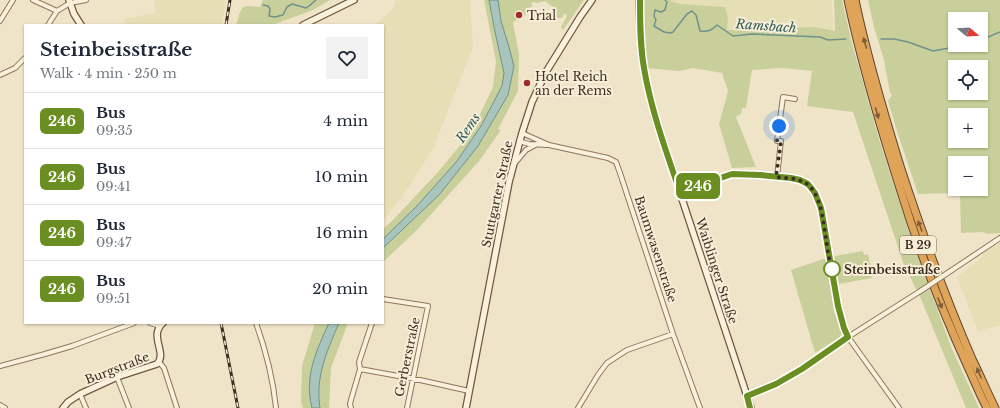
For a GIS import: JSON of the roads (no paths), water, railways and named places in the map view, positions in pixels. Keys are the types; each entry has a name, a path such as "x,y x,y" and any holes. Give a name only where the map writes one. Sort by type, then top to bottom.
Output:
{"highway":[{"name":"B 29","path":"848,0 866,75 906,207 932,283 954,337 987,408"},
{"name":"B 29","path":"855,0 877,88 913,206 958,326 995,408"}],"main road":[{"path":"305,24 354,0"},
{"name":"Stuttgarter Straße","path":"466,408 494,259 519,141 532,102 545,75 592,0"},
{"name":"Waiblinger Straße","path":"640,0 640,34 642,55 648,91 655,117 750,408"},
{"path":"69,1 74,14 80,24"},
{"path":"159,362 160,358 157,332 161,324"},
{"name":"Burgstraße","path":"63,408 68,402 80,394 117,377 153,366 159,362"}],"street":[{"path":"0,21 13,0"},
{"path":"32,0 57,11"},
{"path":"49,24 57,11 69,1 86,0"},
{"path":"0,75 15,68 24,59"},
{"path":"776,177 781,142 777,141 783,97 795,99"},
{"name":"Baumwasenstraße","path":"522,133 549,145"},
{"name":"Baumwasenstraße","path":"519,141 529,144 549,145 608,158 616,162 673,334 700,408"},
{"path":"513,164 526,150 538,144"},
{"path":"680,192 732,174 800,180 808,184 815,193 822,214 838,306 844,328 848,337 899,408"},
{"path":"747,396 776,384 802,369 848,337 1000,238"},
{"name":"Gerberstraße","path":"384,298 428,306 407,408"},
{"path":"0,366 72,346 131,324"},
{"path":"256,324 271,369 276,408"},
{"path":"351,408 350,404 360,369 360,362 372,324"},
{"path":"578,408 607,363 628,350 673,334"},
{"path":"159,362 164,368 177,408"},
{"path":"360,369 469,391"},
{"path":"117,377 129,408"},
{"path":"80,394 86,408"},
{"path":"0,405 5,408"}],"water":[{"path":"489,0 498,0 501,21 514,66 508,95 478,146 439,195 384,247 384,238 417,206 457,161 481,126 502,86 504,73"},
{"path":"329,324 339,324 323,364 319,386 320,408 312,408 309,386 310,375 320,344"}],"waterway":[{"path":"263,5 268,6 270,9 269,16 275,17 283,15 287,7 292,4 306,8 316,0"},
{"name":"Ramsbach","path":"665,0 667,2 665,10 661,12 655,10 654,16 656,20 654,26 664,32 673,32 687,14 692,11 696,15 700,31 710,30 717,25 733,36 752,34 820,37 828,40 846,39"},
{"name":"Ramsbach","path":"988,37 1000,32"},
{"name":"Ramsbach","path":"881,39 894,39 908,42 933,51 948,48"}],"railway":[{"path":"226,24 230,0"},
{"path":"221,324 238,408"}],"place":[{"name":"Trial","path":"519,15"},
{"name":"Hotel Reich an der Rems","path":"527,83"},
{"name":"Steinbeisstraße","path":"832,269"}],"water label":[{"name":"Rems","path":"468,128"}]}
